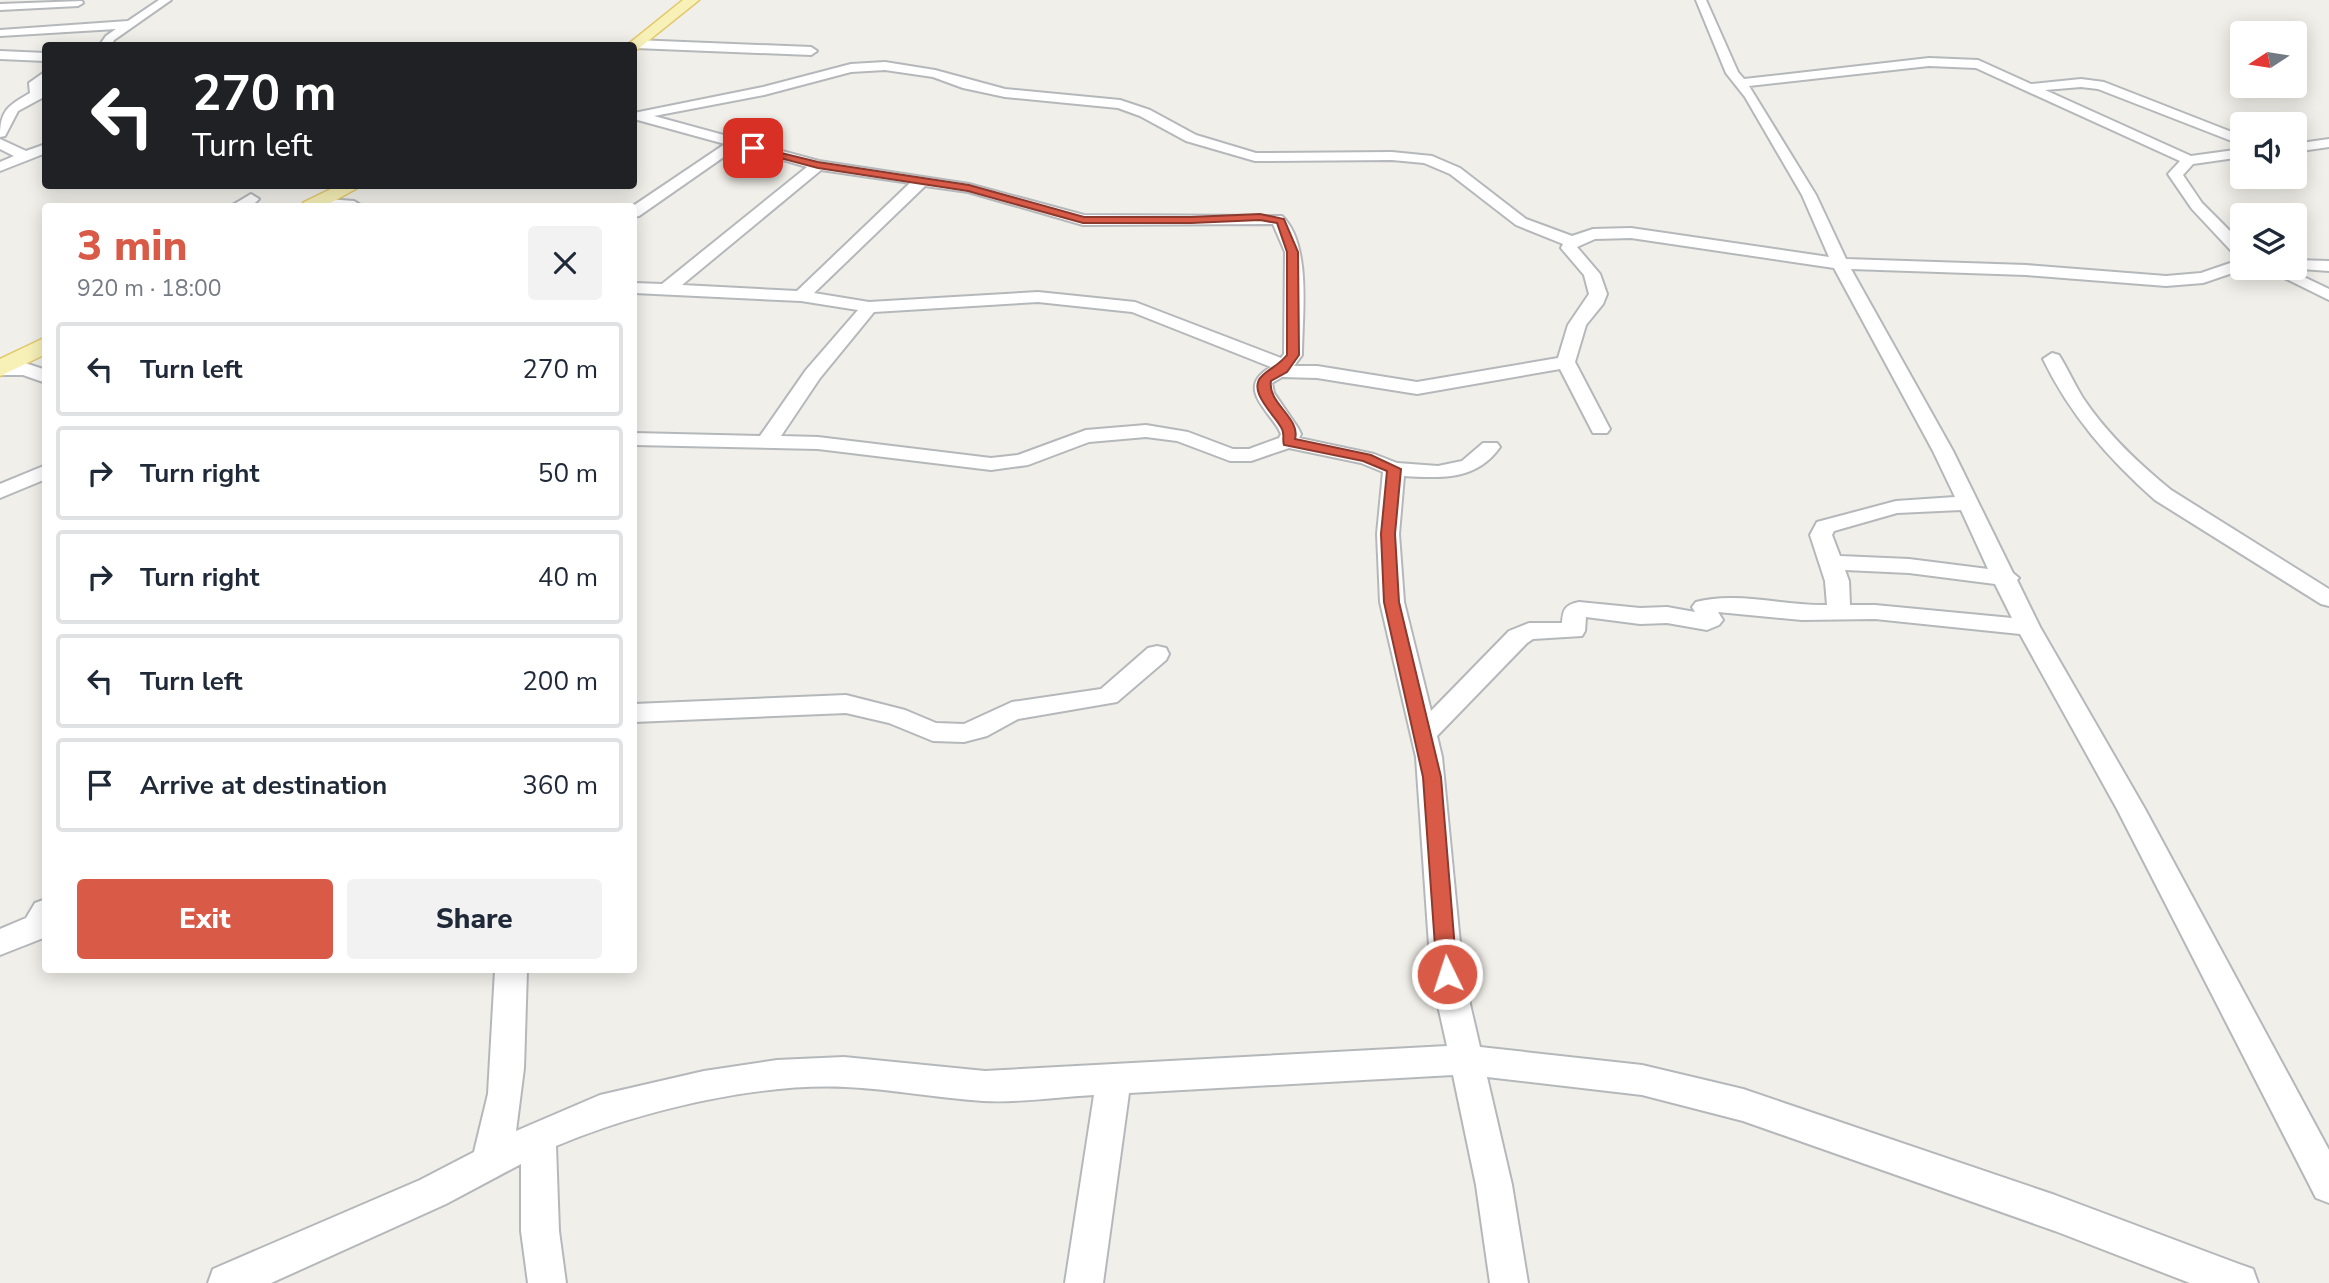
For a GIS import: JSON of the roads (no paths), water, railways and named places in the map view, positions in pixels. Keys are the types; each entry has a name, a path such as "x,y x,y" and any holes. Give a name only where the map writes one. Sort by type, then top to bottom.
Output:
{"main road":[{"path":"637,43 656,32 666,18 692,0"},
{"path":"318,203 345,189"},
{"path":"7,364 42,346"}],"street":[{"path":"0,7 90,0"},
{"path":"108,42 166,0"},
{"path":"1701,0 1732,73 1742,83 1809,195 1840,264 1896,362 2007,578 2028,627 2131,809 2329,1186"},
{"path":"36,29 81,1"},
{"path":"0,33 133,24"},
{"path":"0,47 87,26"},
{"path":"637,45 811,51"},
{"path":"766,65 771,50"},
{"path":"0,55 42,57"},
{"path":"1742,83 1906,64 1950,62 1990,67 2189,160 2230,155"},
{"path":"637,115 757,86 851,68 885,66 935,74 967,85 1005,93 1120,104 1144,113 1191,138 1255,157 1417,158 1455,171 1521,222 1572,242 1593,234 1631,233 1840,264 2026,270 2166,281 2203,278 2230,268"},
{"path":"0,133 13,109 37,95 35,83 42,78"},
{"path":"2031,87 2081,83 2100,85 2230,136"},
{"path":"637,116 818,165 969,188 1083,220 1277,219 1284,226 1293,252 1293,355 1282,368 1266,378 1263,387 1264,393 1288,428 1288,442"},
{"path":"637,211 736,143"},
{"path":"2307,146 2329,143"},
{"path":"0,144 22,155 22,158"},
{"path":"0,167 42,150"},
{"path":"2189,160 2175,174 2177,180 2230,240"},
{"path":"667,289 818,165"},
{"path":"801,296 921,181"},
{"path":"1572,242 1569,248 1592,274 1598,294 1594,304 1583,314 1577,325 1566,362 1600,429"},
{"path":"2307,265 2329,266"},
{"path":"2297,280 2329,295"},
{"path":"637,288 801,296 869,307 1038,297 1135,307 1282,368 1416,388 1566,362"},
{"path":"766,441 783,422 811,376 869,307"},
{"path":"7,364 42,355"},
{"path":"2052,359 2065,387 2083,414 2120,458 2141,478 2163,495 2329,599"},
{"path":"7,364 42,376"},
{"path":"637,439 818,443 991,464 1021,461 1086,436 1124,431 1166,432 1218,452 1243,456 1267,452 1288,442 1367,458 1394,469 1438,472 1469,466 1490,447"},
{"path":"1394,469 1388,534 1391,602 1432,777 1447,974 1494,1185 1509,1283"},
{"path":"0,492 42,473"},
{"path":"1839,612 1838,581 1821,535 1821,530 1828,524 1896,507 1968,503"},
{"path":"1829,562 1909,566 2007,578"},
{"path":"1424,734 1518,637 1529,631 1573,631 1577,610 1640,616 1667,615 1707,622 1711,620 1704,607 1711,604 1802,613 1875,612 2028,627"},
{"path":"637,713 846,704 896,716 933,732 964,733 978,730 1012,711 1108,696 1157,654"},
{"path":"0,942 37,926 42,918"},
{"path":"488,1163 496,1146 502,1111 511,973"},
{"path":"227,1283 433,1192 538,1137 600,1111 704,1086 777,1075 844,1072 985,1086 1466,1060 1642,1080 1743,1105 1941,1172 2239,1283"},
{"path":"1084,1283 1106,1148 1114,1077"},
{"path":"538,1137 540,1231 547,1283"}]}
